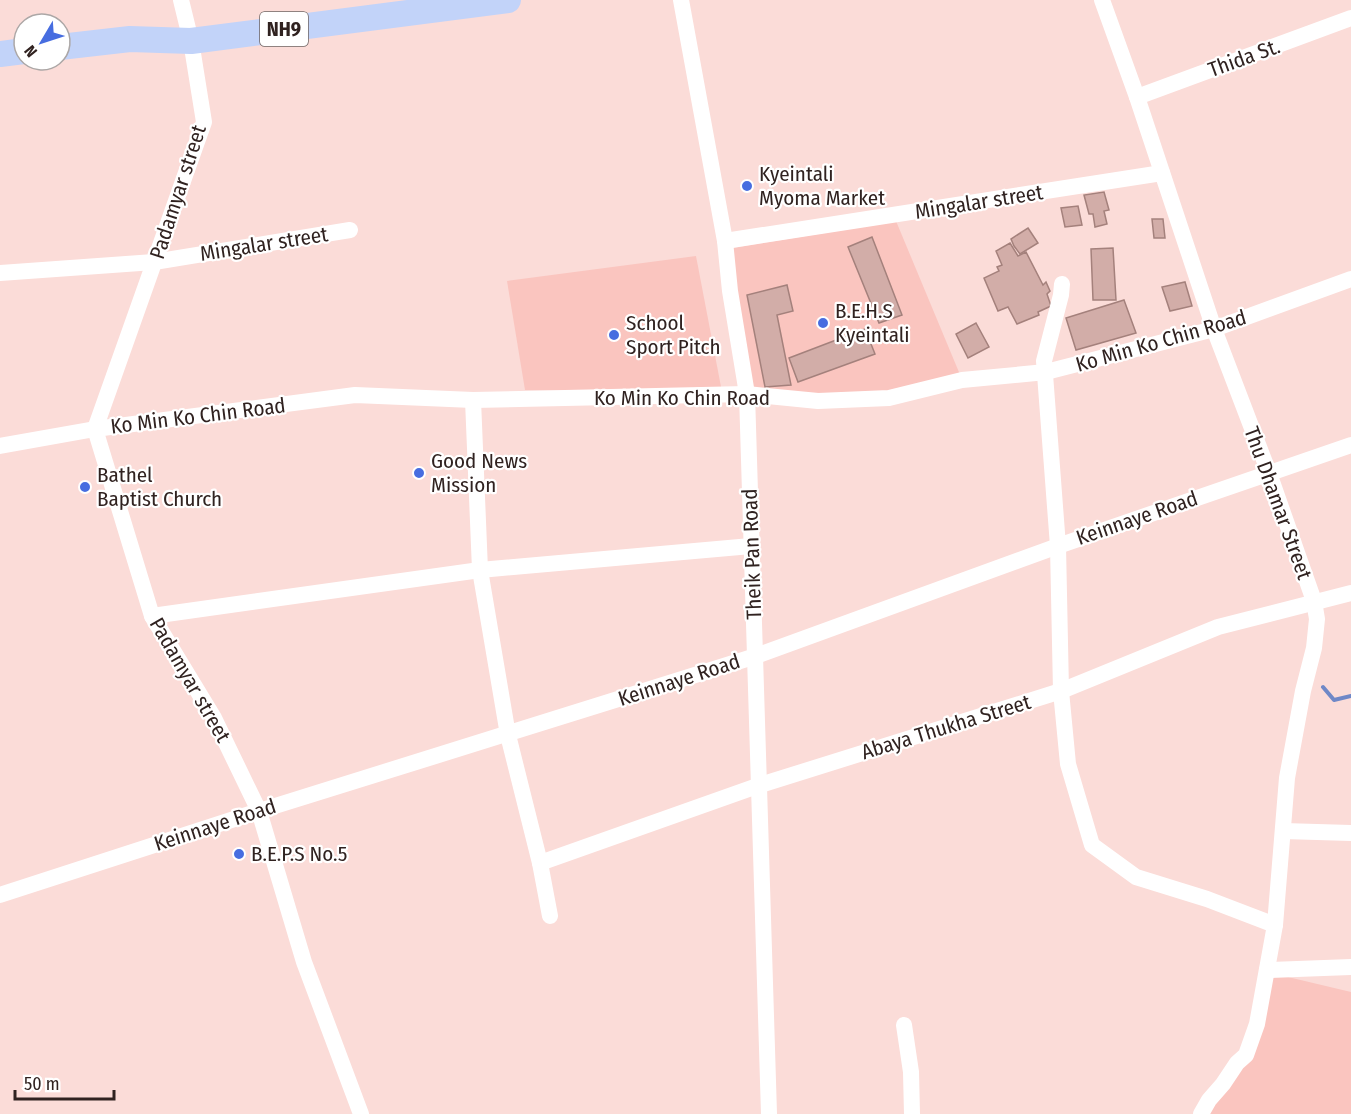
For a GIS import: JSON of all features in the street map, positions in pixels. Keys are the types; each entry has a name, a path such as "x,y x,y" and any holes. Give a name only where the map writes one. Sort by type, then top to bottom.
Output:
{"highway":[{"name":"NH9","path":"72,46 130,39 190,41 508,0"}],"street":[{"name":"Padamyar street","path":"181,0 204,122 95,429 152,616 214,718 259,811 304,963 361,1114"},
{"name":"Theik Pan Road","path":"681,0 725,240 730,291 747,394 769,1107"},
{"name":"Thu Dhamar Street","path":"1102,0 1137,97 1214,329 1269,473 1314,602 1317,619 1314,648 1303,691 1287,778 1275,925 1257,1024 1246,1055 1237,1063 1201,1114"},
{"name":"Thida St.","path":"1137,97 1351,18"},
{"name":"Mingalar street","path":"725,240 1162,173"},
{"name":"Mingalar street","path":"0,273 154,262 350,230"},
{"name":"Ko Min Ko Chin Road","path":"0,446 95,429 355,395 473,400 747,394 818,401 889,398 962,380 1046,372 1214,329 1351,279"},
{"path":"1062,284 1044,361 1058,546 1061,691 1068,764 1092,845 1136,877 1207,899 1275,925"},
{"path":"473,400 480,570 508,735 540,862 550,916"},
{"name":"Keinnaye Road","path":"0,895 259,811 756,656 1058,546 1351,445"},
{"path":"152,616 480,570 751,546"},
{"name":"Abaya Thukha Street","path":"540,862 760,785 1061,691 1218,627 1351,593"},
{"path":"1283,831 1351,833"},
{"path":"1267,970 1351,968"},
{"path":"904,1025 911,1072 912,1114"},
{"path":"769,1107 783,1114"}],"shaded area":[{"path":"896,221 961,377 889,398 753,400 727,249"},
{"name":"School Sport Pitch","path":"696,256 722,392 525,390 507,281"},
{"path":"1267,970 1351,992 1351,1114 1201,1114 1237,1063"}],"building":[{"path":"1104,192 1109,210 1104,211 1107,224 1095,227 1093,214 1089,214 1084,195"},
{"path":"1078,206 1082,225 1065,227 1061,208"},
{"path":"1152,219 1163,219 1165,238 1154,238"},
{"path":"1028,228 1038,243 1020,254 1011,239"},
{"path":"872,237 902,315 879,323 848,247"},
{"path":"1010,243 1018,256 1026,252 1043,285 1046,282 1050,291 1047,294 1051,306 1038,312 1039,315 1017,324 1008,307 998,311 984,278 999,271 997,267 1002,265 996,251"},
{"path":"1113,248 1116,300 1093,300 1091,249"},
{"path":"1185,282 1192,306 1170,311 1162,287"},
{"path":"787,285 793,311 777,315 791,385 765,387 747,295"},
{"path":"1124,300 1136,333 1076,350 1066,318"},
{"path":"976,323 989,347 968,358 956,334"},
{"path":"865,329 875,354 798,382 789,358"}],"waterway":[{"path":"1323,687 1334,700 1351,696"}],"place":[{"name":"Kyeintali Myoma Market","path":"747,186"},
{"name":"B.E.H.S Kyeintali","path":"823,323"},
{"name":"School Sport Pitch","path":"614,335"},
{"name":"Good News Mission","path":"419,473"},
{"name":"Bathel Baptist Church","path":"85,487"},
{"name":"B.E.P.S No.5","path":"239,854"}]}
